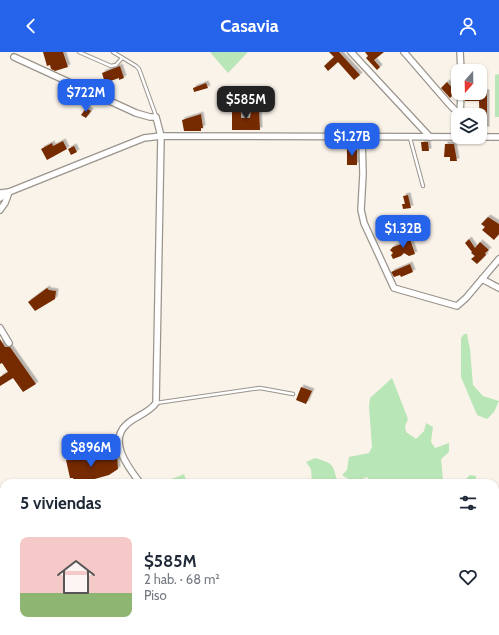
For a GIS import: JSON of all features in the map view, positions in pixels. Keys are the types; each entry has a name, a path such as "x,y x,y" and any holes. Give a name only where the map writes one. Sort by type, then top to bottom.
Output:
{"street":[{"path":"351,52 430,137"},
{"path":"404,52 453,108"},
{"path":"460,52 461,64"},
{"path":"14,58 136,113 156,117 161,136 156,403 148,412 126,425 121,433 120,444 125,462 137,479"},
{"path":"0,198 9,192 144,138 161,136 451,137"},
{"path":"362,137 363,174 361,210 364,223 394,288 457,306 499,259"},
{"path":"487,137 499,137"},
{"path":"0,193 9,192"},
{"path":"0,210 6,203 9,192"},
{"path":"482,279 499,288"},
{"path":"0,328 8,343"}],"lane":[{"path":"79,52 111,66 116,65 122,58"},
{"path":"113,52 139,69 156,117"},
{"path":"410,137 423,186"},
{"path":"156,403 260,388 293,394"}],"green space":[{"path":"210,52 248,52 228,73"},
{"path":"499,74 499,117 495,117 495,75"},
{"path":"464,334 467,334 470,349 473,385 483,396 499,401 494,412 487,419 477,415 461,377 461,338"},
{"path":"392,378 408,419 405,426 406,432 416,439 424,431 426,423 433,427 431,442 435,448 449,443 449,452 441,459 443,479 369,479 367,477 362,479 349,479 342,475 347,470 349,457 369,453 372,447 369,406 370,398"},
{"path":"315,458 326,462 332,466 337,479 312,479 311,469 306,462"},
{"path":"184,474 186,479 172,479"},
{"path":"470,475 476,476 476,479 466,479"}],"building":[{"path":"43,52 63,52 68,67 55,71 51,69 50,65 47,66"},
{"path":"329,52 339,52 360,75 354,80 338,62 328,71 324,66 334,57"},
{"path":"365,52 384,52 374,60 380,67 377,70 366,58 368,56"},
{"path":"120,66 124,78 119,80 119,78 105,83 102,73"},
{"path":"447,82 451,86 450,98 441,88"},
{"path":"206,83 208,88 194,92 193,88"},
{"path":"487,100 487,108 479,108 479,101 465,101"},
{"path":"232,106 238,106 238,112 241,112 241,118 250,118 251,108 259,108 260,130 232,130"},
{"path":"86,108 91,111 86,118 81,115"},
{"path":"201,114 203,128 201,128 201,131 184,131 182,120"},
{"path":"63,141 67,149 47,160 41,149 52,143 53,146"},
{"path":"421,142 428,142 429,151 422,151"},
{"path":"445,144 454,144 457,161 450,161 450,157 444,157"},
{"path":"74,146 77,152 71,155 68,149"},
{"path":"347,149 357,150 357,165 347,165"},
{"path":"408,195 411,208 403,209 402,204 405,204 403,196"},
{"path":"488,217 499,224 499,234 494,240 482,230 485,227 481,224"},
{"path":"409,236 415,254 409,256 404,253 393,259 391,255 393,253 390,250 393,247 405,243 403,238"},
{"path":"469,239 475,248 480,242 489,250 477,264 471,259 475,256 471,253 472,252 465,243"},
{"path":"410,264 413,272 401,277 400,275 394,277 391,272"},
{"path":"47,288 49,290 56,291 55,299 35,311 28,302"},
{"path":"0,339 5,347 10,347 36,384 23,392 13,378 0,386 0,377 8,372 2,363 0,364"},
{"path":"301,387 312,391 306,404 296,400"},
{"path":"95,454 96,458 117,455 118,469 109,475 95,479 73,479 70,478 66,460"}]}
